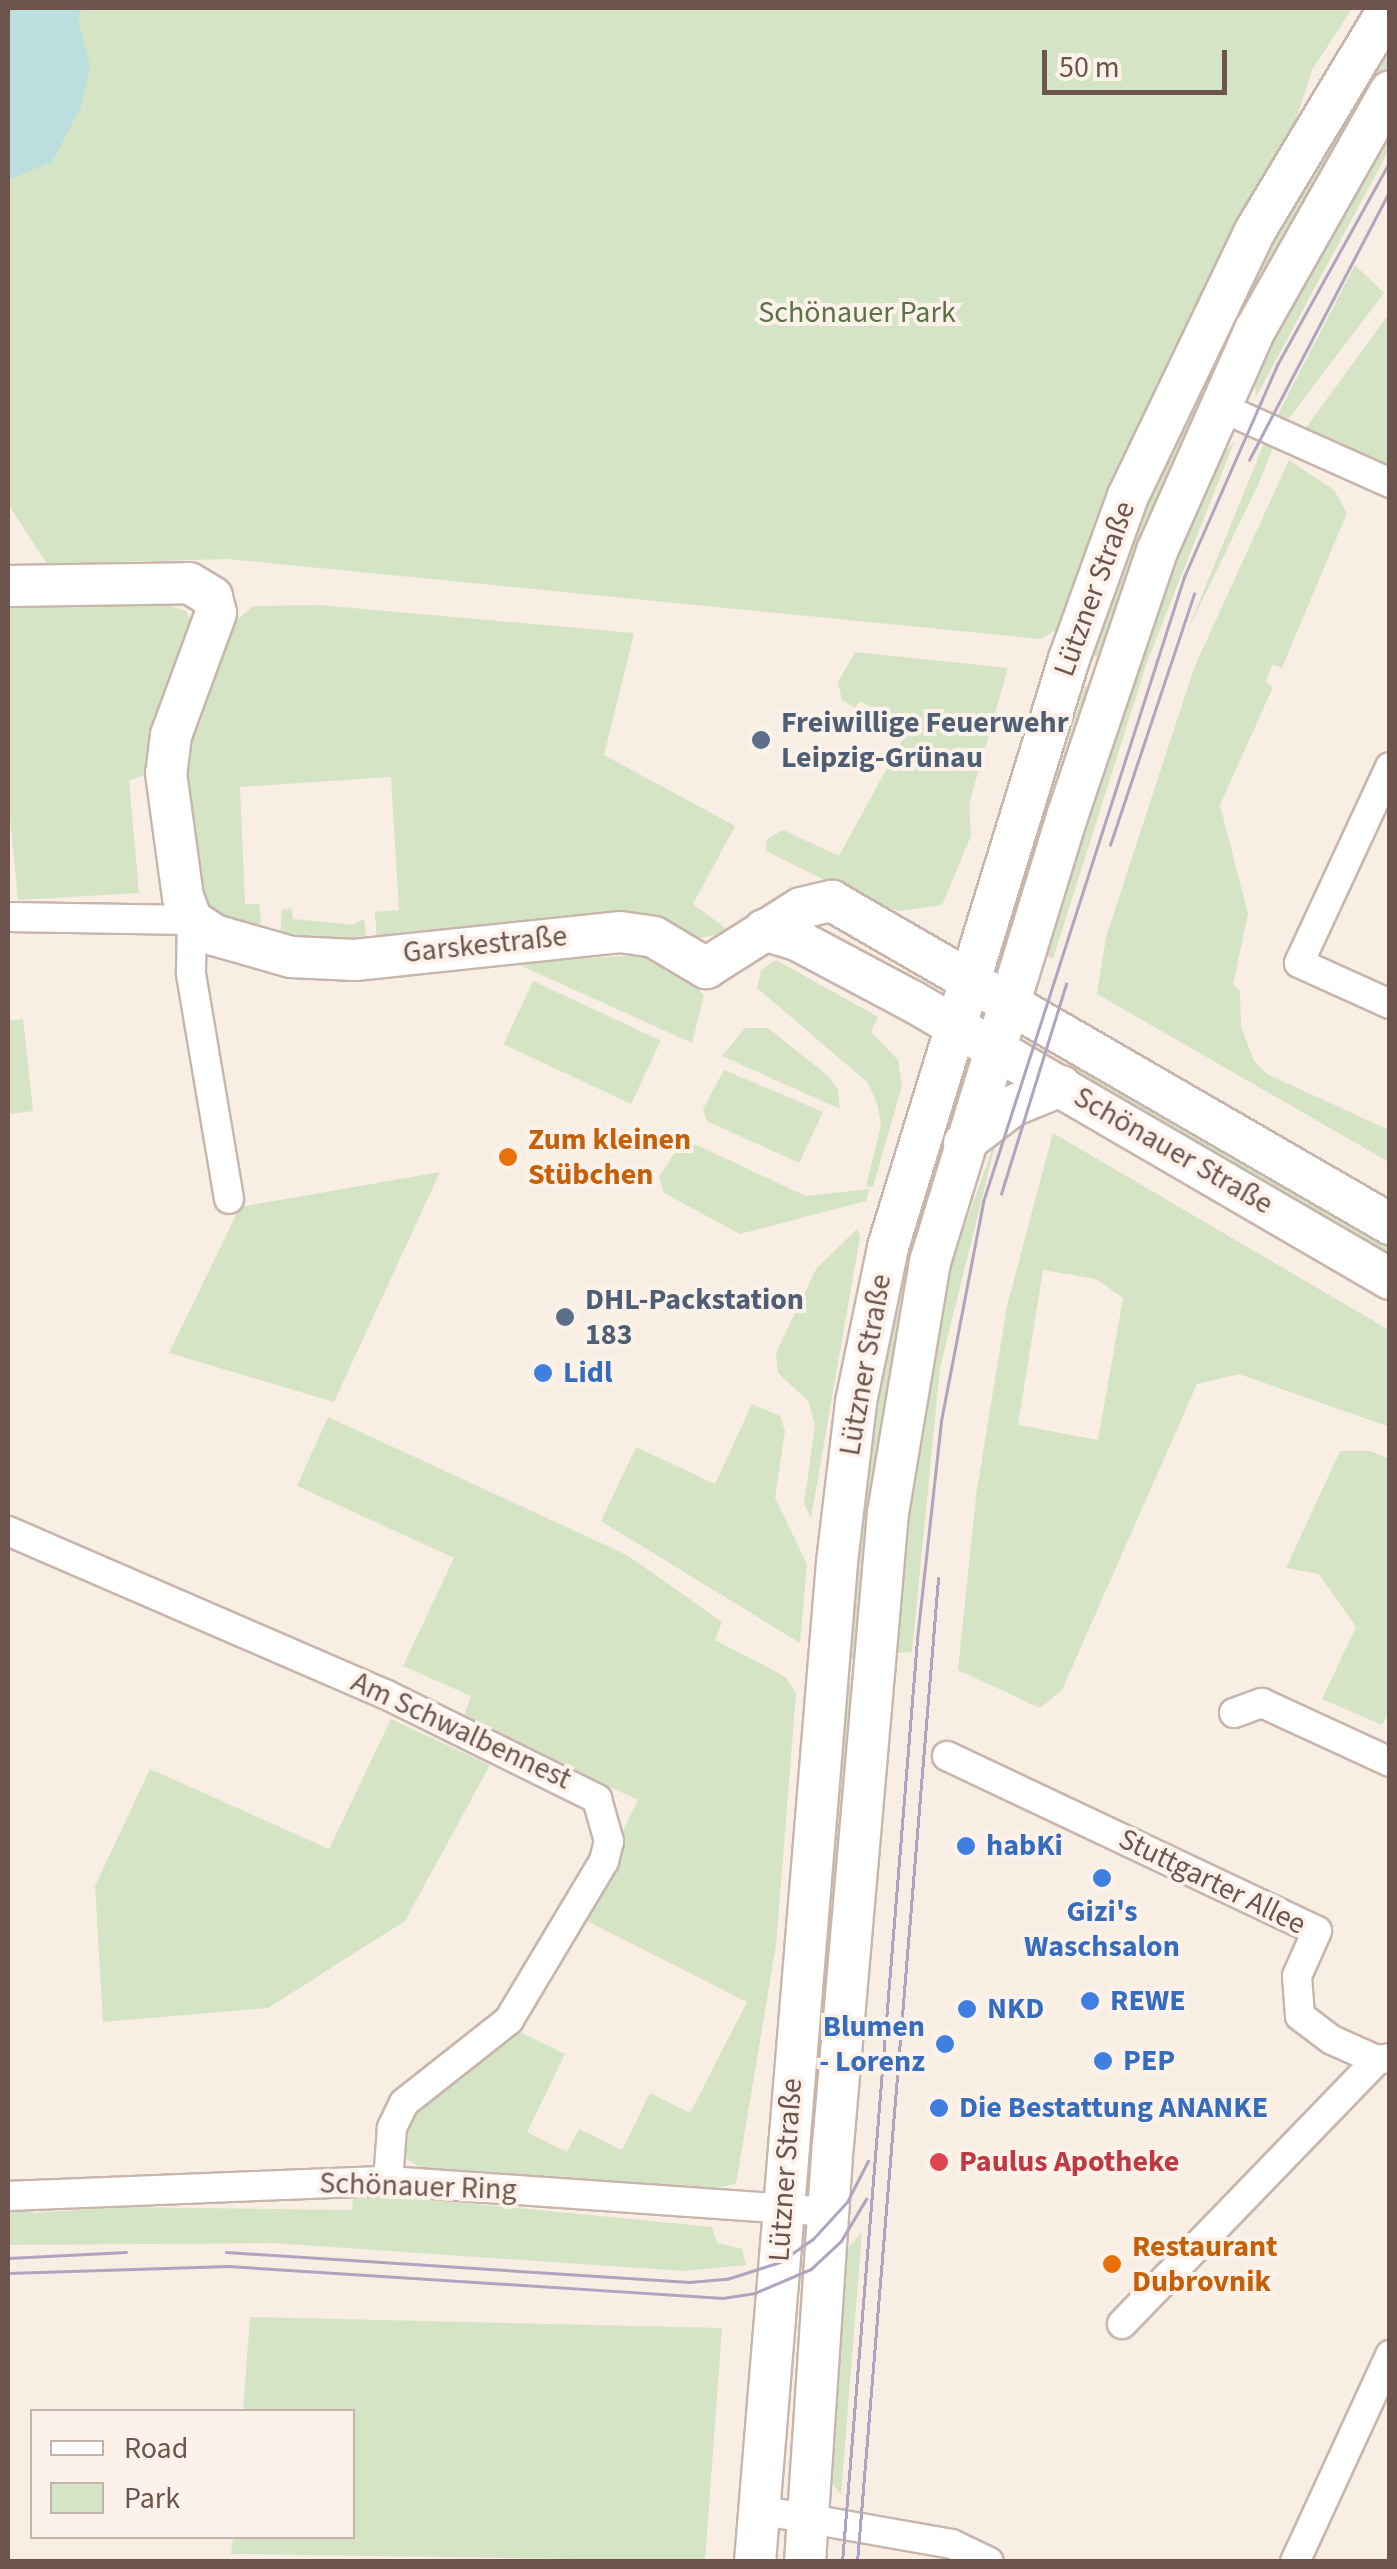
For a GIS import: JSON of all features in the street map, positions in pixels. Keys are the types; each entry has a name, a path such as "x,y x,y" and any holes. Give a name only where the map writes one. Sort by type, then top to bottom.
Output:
{"main road":[{"name":"Lützner Straße","path":"755,2562 826,1666 856,1402 904,1183 1068,660 1128,496 1255,230 1389,8"},
{"name":"Lützner Straße","path":"806,2562 806,2513 828,2212 901,1406 930,1262 964,1142 1126,636 1218,406 1307,230 1390,91"},
{"name":"Lützner Straße","path":"1218,406 1202,400 1201,375 1246,281 1255,230"},
{"path":"8,586 190,583 212,597 216,613 171,734 166,772 183,898 192,920"},
{"name":"Garskestraße","path":"192,920 236,944 291,957 355,960 620,932 654,937 706,968 801,908 832,902 969,978"},
{"path":"764,930 799,941 954,1026"},
{"name":"Schönauer Straße","path":"969,978 1390,1224"},
{"name":"Schönauer Straße","path":"954,1026 1390,1279"},
{"path":"964,1142 1012,1106 1062,1086"}],"street":[{"path":"1218,406 1390,484"},
{"path":"1390,767 1299,962 1390,1004"},
{"name":"Garskestraße","path":"8,917 192,920"},
{"path":"192,920 191,974 230,1199"},
{"name":"Am Schwalbennest","path":"8,1531 385,1694 597,1799 609,1840 604,1861 509,2020 404,2102 392,2128 388,2180"},
{"path":"1234,1712 1262,1703 1390,1762"},
{"name":"Stuttgarter Allee","path":"947,1756 1317,1932 1296,1976 1300,2016 1383,2059 1122,2324"},
{"name":"Schönauer Ring","path":"8,2196 388,2180 828,2212"},
{"path":"1294,2562 1390,2355"},
{"path":"760,2510 806,2513 952,2544 990,2562"}],"green space":[{"name":"Schönauer Park","path":"8,8 1347,8 1350,12 1312,70 1290,138 1060,628 1040,639 228,559 47,564 8,504"},
{"path":"1389,31 1389,69 1220,373 1217,359 1259,248"},
{"path":"1389,114 1389,150 1256,397 1253,370"},
{"path":"1355,265 1384,293 1287,421 1277,416"},
{"path":"1389,314 1389,467 1305,429"},
{"path":"1187,406 1197,412 1106,657 1093,656 1102,602"},
{"path":"1266,439 1275,443 1258,485 1186,634"},
{"path":"1235,440 1147,662 1053,959 1039,952 1159,603 1219,460"},
{"path":"1289,460 1334,490 1347,513 1282,668 1273,664 1265,682 1273,687 1220,805 1248,914 1233,985 1240,991 1241,1027 1254,1061 1267,1074 1389,1130 1389,1162 1097,994 1106,937 1194,668"},
{"path":"158,602 186,611 193,624 156,711 144,775 129,781 139,893 18,900 8,797 8,606"},
{"path":"319,605 634,633 604,755 735,826 693,904 732,933 690,939 377,944 375,912 399,910 391,777 240,787 245,904 259,904 261,922 251,938 203,906 183,759 196,712 237,620 253,606"},
{"path":"855,652 1008,668 969,804 971,836 942,905 900,911 871,903 766,851 767,839 783,830 839,856 909,728 860,701 855,708 842,700 838,682"},
{"path":"1085,685 1095,688 1017,940 1008,937"},
{"path":"291,908 293,919 353,925 364,919 367,944 280,936 282,910"},
{"path":"640,955 677,969 704,995 692,1043 515,963"},
{"path":"776,960 878,1017 871,1032 898,1060 902,1086 873,1187 866,1186 881,1125 877,1103 867,1082 757,988 761,970"},
{"path":"533,981 661,1041 631,1104 503,1044"},
{"path":"23,1019 33,1111 8,1114 8,1021"},
{"path":"745,1028 768,1028 827,1075 838,1089 840,1109 722,1056"},
{"path":"1075,1068 1389,1241 1389,1267 1072,1079"},
{"path":"724,1070 823,1112 799,1163 707,1121 703,1109"},
{"path":"944,1088 957,1090 912,1238 862,1660 840,1658 864,1427"},
{"path":"999,1130 940,1368 912,1652 888,1654 932,1318"},
{"path":"1053,1133 1389,1330 1390,1427 1239,1374 1197,1384 1062,1690 1040,1708 958,1670 976,1496 1007,1306","holes":["1043,1270 1096,1279 1123,1298 1098,1440 1018,1425"]},
{"path":"684,1139 806,1196 869,1189 866,1201 740,1234 664,1193 659,1177"},
{"path":"440,1172 334,1402 169,1353 240,1207"},
{"path":"857,1229 860,1237 811,1518 804,1504 815,1425 808,1401 778,1373 776,1353 816,1269"},
{"path":"752,1404 780,1416 785,1431 775,1498 807,1564 800,1643 601,1521 636,1447 715,1484"},
{"path":"328,1417 627,1555 722,1622 715,1640 786,1677 796,1694 776,1945 736,2184 711,2189 428,2173 403,2156 403,2128 418,2103 518,2031 565,2054 527,2132 567,2152 579,2129 622,2150 650,2093 690,2113 747,2002 581,1918 638,1800 463,1718 471,1696 403,1666 454,1558 297,1486"},
{"path":"1340,1451 1371,1451 1389,1459 1390,1708 1382,1725 1322,1699 1356,1627 1319,1574 1286,1568"},
{"path":"838,1682 860,1683 846,1958 824,1957"},
{"path":"391,1719 490,1765 405,1921 268,2008 103,2022 95,1886 150,1769 329,1849"},
{"path":"354,2192 712,2227 717,2243 742,2249 746,2265 684,2271 273,2243 8,2245 8,2206 32,2204 33,2213 124,2207 352,2210"},
{"path":"862,2232 841,2495 826,2474 840,2257"},
{"path":"250,2317 722,2328 705,2561 231,2554 233,2539 355,2539 355,2409 243,2409"}],"water":[{"path":"8,8 81,8 78,21 90,65 81,107 52,162 8,180"}],"tram line":[{"path":"842,2562 917,1639 941,1421 983,1202 1184,577 1277,365 1390,161"},
{"path":"1249,460 1390,190"},
{"path":"1110,845 1194,594"},
{"path":"1001,1194 1066,984"},
{"path":"857,2562 938,1578"},
{"path":"226,2252 689,2282 727,2279 780,2262 812,2240 847,2202 868,2161"},
{"path":"8,2273 228,2266 723,2298 755,2293 811,2269 841,2241 866,2199"},
{"path":"8,2258 126,2252"}],"place":[{"name":"Freiwillige Feuerwehr Leipzig-Grünau","path":"761,740"},
{"name":"Zum kleinen Stübchen","path":"508,1157"},
{"name":"DHL-Packstation 183","path":"565,1317"},
{"name":"Lidl","path":"543,1373"},
{"name":"habKi","path":"966,1846"},
{"name":"Gizi's Waschsalon","path":"1102,1878"},
{"name":"REWE","path":"1090,2001"},
{"name":"NKD","path":"967,2009"},
{"name":"Blumen - Lorenz","path":"945,2044"},
{"name":"PEP","path":"1103,2061"},
{"name":"Die Bestattung ANANKE","path":"939,2108"},
{"name":"Paulus Apotheke","path":"939,2162"},
{"name":"Restaurant Dubrovnik","path":"1112,2264"}]}
